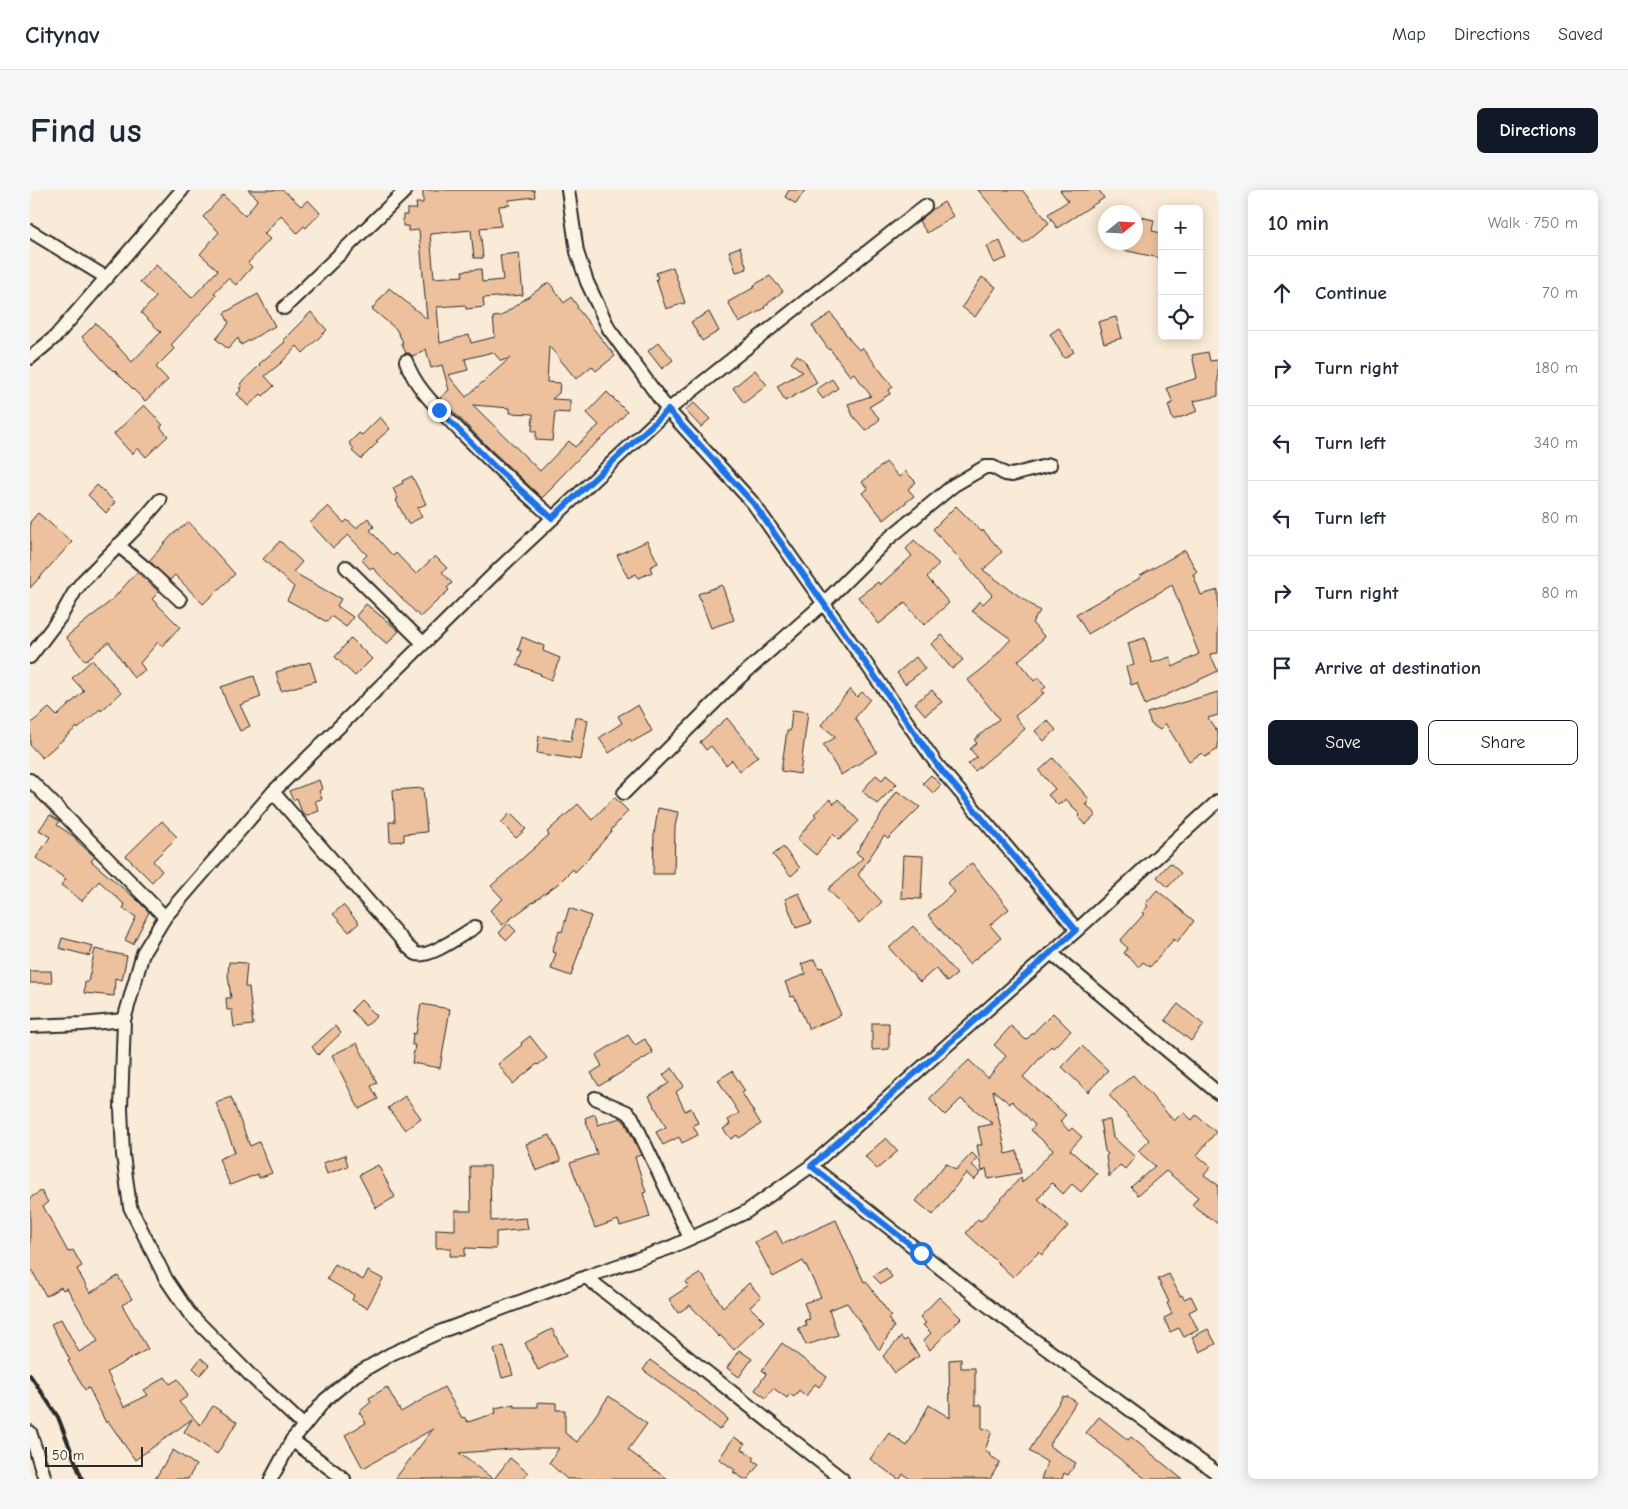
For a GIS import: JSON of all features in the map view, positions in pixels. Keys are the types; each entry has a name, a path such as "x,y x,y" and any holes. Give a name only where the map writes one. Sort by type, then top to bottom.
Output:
{"street":[{"path":"30,358 55,337 182,190"},
{"path":"284,308 406,190"},
{"path":"568,190 577,252 587,282 608,329 668,410 753,503 938,766 1076,930"},
{"path":"304,1426 254,1379 189,1313 166,1279 130,1207 123,1155 121,1108 124,1020 143,953 165,917 273,792 552,518 668,410 926,206"},
{"path":"30,231 107,278"},
{"path":"406,361 410,373 426,396 495,467 552,518"},
{"path":"624,793 738,679 824,603 888,538 954,486 973,473 985,468 993,467 1005,474 1012,475 1050,465"},
{"path":"30,657 61,616 75,591 92,571 136,528 160,500"},
{"path":"118,545 150,571 180,600"},
{"path":"346,567 423,643"},
{"path":"30,780 165,917"},
{"path":"273,792 416,954 423,955 441,947 475,926"},
{"path":"271,1479 292,1440 325,1400 356,1375 391,1354 442,1331 586,1276 669,1248 746,1212 811,1166 1051,953 1218,801"},
{"path":"1051,953 1218,1093"},
{"path":"30,1026 124,1020"},
{"path":"596,1098 627,1112 632,1117 690,1238"},
{"path":"811,1166 996,1312 1218,1474"},
{"path":"586,1276 842,1479"},
{"path":"30,1432 45,1479"},
{"path":"292,1440 344,1479"}],"building":[{"path":"248,190 283,190 301,206 308,200 320,213 306,228 304,226 297,233 281,215 264,234 270,239 248,263 252,267 236,285 228,278 214,293 217,295 171,345 174,349 156,367 168,380 145,401 113,371 82,337 96,323 132,362 161,332 141,313 156,297 140,282 156,265 192,298 218,270 200,254 219,232 203,217 223,195 245,216 258,199"},
{"path":"423,190 534,190 535,197 509,200 510,205 499,206 501,226 480,228 483,258 474,258 471,230 430,234 434,278 463,276 462,271 481,269 482,282 503,280 500,255 519,253 523,295 483,298 484,307 466,309 465,305 437,307 440,343 469,335 471,343 495,337 493,317 501,316 549,282 564,303 571,297 577,308 615,356 596,371 592,366 576,379 549,346 547,382 560,383 559,393 552,399 570,400 570,413 555,412 552,441 536,440 536,431 532,431 533,414 510,413 510,408 473,405 540,471 569,441 575,447 599,425 587,413 607,392 627,412 607,434 583,454 542,498 440,398 449,390 442,365 431,368 426,349 413,356 406,353 396,329 372,309 389,288 427,319 419,230 408,231 408,226 403,226 403,215 407,215 407,209 417,209 416,203 423,203","holes":["493,352 501,361 510,358 466,397 448,375 468,370 465,359"]},
{"path":"789,190 805,190 796,204 785,197"},
{"path":"978,190 1022,190 1049,223 1023,244"},
{"path":"1060,190 1099,190 1104,198 1057,228 1048,214 1068,201"},
{"path":"944,202 953,216 927,233 919,221"},
{"path":"1143,217 1154,220 1152,231 1158,232 1158,258 1123,250 1143,250"},
{"path":"1000,241 1007,258 994,263 987,246"},
{"path":"740,247 747,269 736,272 729,251"},
{"path":"673,267 685,303 666,309 656,279 658,278 656,273"},
{"path":"770,276 783,291 765,308 739,323 728,302"},
{"path":"982,277 996,287 975,317 962,307"},
{"path":"258,294 275,326 241,345 238,338 228,349 216,339 229,323 224,313"},
{"path":"311,312 327,330 303,353 297,346 265,376 274,386 263,396 261,394 248,406 237,394 241,390 239,388 242,386 240,384 259,364 285,342 283,340"},
{"path":"709,312 719,331 702,341 691,322"},
{"path":"831,313 850,340 859,350 862,347 893,387 889,390 890,394 869,407 880,419 866,431 853,416 848,404 871,396 854,373 850,376 812,326"},
{"path":"1116,317 1122,338 1104,343 1098,322"},
{"path":"1059,328 1074,352 1064,358 1050,334"},
{"path":"659,342 673,360 662,369 648,351"},
{"path":"1208,352 1210,361 1218,360 1218,396 1194,401 1198,411 1173,420 1168,405 1173,403 1167,388 1197,378 1192,355"},
{"path":"797,355 804,360 817,383 785,401 777,386 803,372 791,363"},
{"path":"755,370 767,385 744,403 733,388"},
{"path":"832,379 838,388 823,399 816,390"},
{"path":"694,403 710,419 701,427 685,410"},
{"path":"144,405 163,425 160,427 168,436 146,457 138,448 132,454 114,434"},
{"path":"380,417 390,429 376,441 378,442 361,459 352,451 354,449 349,443 359,433 362,435"},
{"path":"886,462 899,477 905,471 916,482 908,489 914,496 884,520 862,493 868,489 862,482"},
{"path":"412,476 426,504 417,508 422,517 408,524 396,500 398,499 393,488"},
{"path":"97,485 115,502 106,513 88,495"},
{"path":"328,506 344,523 347,520 356,528 368,518 374,527 370,530 393,556 396,553 416,574 435,556 447,568 442,572 452,583 447,588 449,590 420,617 372,567 370,569 362,560 367,555 348,535 333,548 310,523"},
{"path":"956,506 982,532 983,530 1002,552 983,570 1040,611 1032,623 1045,637 1018,661 1034,681 1038,677 1046,687 1041,691 1044,693 1015,716 1025,729 975,771 968,764 977,757 970,749 977,743 974,740 999,719 968,680 986,666 1011,639 972,611 979,601 983,604 992,595 933,529"},
{"path":"38,513 72,542 30,588 30,522"},
{"path":"189,522 235,574 203,604 175,575 170,580 149,561 173,534"},
{"path":"914,540 939,564 927,577 949,603 924,625 905,603 879,624 858,597 878,582 880,585 912,556 906,549"},
{"path":"280,541 302,562 293,572 341,599 337,606 353,617 346,627 331,616 327,622 287,600 294,587 263,559"},
{"path":"647,541 658,563 650,567 652,572 639,578 636,574 628,578 617,555"},
{"path":"1185,550 1197,572 1193,574 1201,595 1218,590 1218,653 1210,654 1218,671 1145,705 1137,683 1131,685 1126,667 1134,665 1128,643 1145,638 1152,663 1170,657 1173,667 1199,654 1172,585 1088,634 1076,614"},
{"path":"137,572 159,592 152,599 180,627 162,646 158,642 140,663 145,670 134,678 109,642 85,661 66,637 112,600"},
{"path":"722,585 734,620 711,628 698,594"},
{"path":"366,604 399,631 387,644 356,616"},
{"path":"942,635 963,660 952,669 931,644"},
{"path":"522,637 544,646 543,651 560,658 551,680 517,665 522,651 518,650"},
{"path":"351,638 372,659 355,676 335,657"},
{"path":"916,657 925,669 905,684 897,673"},
{"path":"92,660 121,693 78,729 77,727 42,758 30,745 30,724 49,708 57,716 84,691 72,678"},
{"path":"310,662 316,681 281,691 276,672"},
{"path":"254,676 261,697 240,705 250,726 240,731 221,687"},
{"path":"850,689 857,697 862,692 870,699 855,718 877,752 841,775 823,745 836,737 821,725"},
{"path":"932,690 942,702 925,715 915,703"},
{"path":"1218,692 1218,715 1208,718 1218,733 1218,749 1205,757 1202,753 1189,761 1165,723 1160,730 1151,724 1147,713"},
{"path":"638,705 652,731 632,742 630,739 609,753 599,738 622,723 618,716"},
{"path":"792,710 808,712 800,774 781,771 787,731 790,731"},
{"path":"575,717 588,720 581,760 537,753 539,736 571,741"},
{"path":"727,718 758,756 740,771 732,760 726,765 711,746 706,750 700,742"},
{"path":"1047,720 1056,730 1044,741 1035,731"},
{"path":"1053,758 1090,800 1086,804 1096,815 1085,825 1078,817 1080,815 1066,799 1058,805 1048,795 1055,789 1039,771"},
{"path":"876,775 882,780 886,775 897,784 877,804 862,791"},
{"path":"931,775 941,785 933,793 923,783"},
{"path":"319,780 322,789 319,791 322,799 315,801 319,811 306,816 302,813 297,798 293,800 289,791"},
{"path":"423,788 427,832 404,834 404,841 390,842 389,822 395,822 393,790"},
{"path":"897,791 920,807 888,839 884,836 858,875 882,902 859,923 828,889 863,858 856,853"},
{"path":"614,797 628,811 590,857 575,872 573,869 559,883 502,925 490,910 503,899 491,886 549,835 547,832 578,804 592,820"},
{"path":"830,799 834,804 838,799 859,821 839,840 833,834 816,855 797,839 816,816 814,814"},
{"path":"658,808 678,812 675,827 674,874 653,874 654,835"},
{"path":"510,813 526,829 516,838 501,823"},
{"path":"50,815 59,821 57,825 76,838 95,857 91,861 149,912 133,944 125,940 136,917 123,908 125,905 99,881 82,901 61,885 66,879 36,858 50,837 39,830"},
{"path":"162,821 177,837 153,861 162,871 152,882 126,856"},
{"path":"783,847 800,868 791,876 773,855"},
{"path":"903,855 923,856 921,899 901,898"},
{"path":"972,863 1009,909 990,925 1001,938 969,964 928,915 955,892 947,883"},
{"path":"1170,863 1181,873 1168,887 1157,877"},
{"path":"1157,890 1194,921 1177,942 1174,939 1150,967 1143,962 1139,967 1124,953 1128,948 1120,941 1144,914 1142,913 1148,906 1145,904"},
{"path":"799,893 811,923 796,928 785,899"},
{"path":"343,905 359,923 349,932 333,914"},
{"path":"569,908 591,916 571,976 551,969 556,953 552,952 559,931 562,932"},
{"path":"508,923 516,931 507,940 499,933"},
{"path":"913,926 957,974 947,982 936,968 920,982 889,948"},
{"path":"62,938 93,946 90,956 59,948"},
{"path":"95,949 127,956 122,980 115,978 114,996 84,993 85,982 88,982"},
{"path":"815,959 819,968 822,967 841,1015 809,1029 794,996 791,997 785,982 806,974 801,964"},
{"path":"229,962 247,963 245,987 249,987 253,1025 234,1027 232,1010 227,1010 226,998 231,998 228,975"},
{"path":"30,971 51,971 52,983 30,983"},
{"path":"361,1000 377,1016 366,1026 351,1010"},
{"path":"421,1004 450,1009 440,1068 412,1063 415,1045 412,1045 413,1033 416,1034"},
{"path":"1178,1004 1204,1025 1191,1041 1165,1020"},
{"path":"1053,1013 1071,1031 1053,1048 1051,1046 1023,1077 1066,1115 1060,1121 1069,1131 1072,1128 1082,1137 1070,1150 1097,1174 1081,1192 1072,1184 1063,1194 1052,1183 1038,1199 1068,1226 1042,1255 1039,1252 1013,1277 966,1233 978,1219 981,1221 1021,1177 1022,1183 1053,1150 1031,1130 1035,1125 1012,1101 1010,1104 993,1090 1006,1154 1017,1151 1021,1173 988,1179 986,1168 982,1172 977,1145 982,1145 978,1127 993,1124 961,1099 945,1115 929,1099 969,1060 988,1078 1006,1056 994,1045 1011,1026 1026,1040"},
{"path":"872,1023 889,1023 889,1049 872,1050"},
{"path":"335,1026 341,1033 318,1055 312,1047"},
{"path":"628,1035 635,1045 645,1039 653,1053 599,1086 591,1073 602,1066 596,1055"},
{"path":"530,1036 547,1058 513,1084 498,1064 522,1045 521,1043"},
{"path":"357,1043 377,1083 371,1086 378,1099 359,1109 332,1055"},
{"path":"1082,1046 1108,1070 1088,1092 1062,1067"},
{"path":"672,1068 684,1086 676,1092 685,1111 691,1108 698,1123 693,1125 698,1135 682,1143 679,1137 663,1145 656,1132 666,1127 649,1096 669,1083 663,1075"},
{"path":"732,1071 745,1091 742,1093 761,1124 739,1138 737,1135 731,1139 723,1129 730,1124 728,1120 739,1113 718,1080"},
{"path":"1133,1075 1174,1121 1183,1112 1192,1120 1196,1115 1216,1132 1197,1155 1211,1167 1204,1175 1218,1185 1218,1224 1192,1205 1198,1197 1166,1171 1138,1195 1131,1187 1155,1166 1138,1151 1149,1140 1109,1095"},
{"path":"405,1096 421,1118 405,1130 388,1108"},
{"path":"231,1097 250,1146 259,1142 272,1173 259,1178 258,1174 230,1185 219,1159 235,1152 216,1103"},
{"path":"595,1114 598,1125 620,1118 625,1122 641,1155 635,1157 646,1192 643,1193 650,1217 620,1226 618,1220 595,1228 570,1163 597,1154 585,1118"},
{"path":"1110,1120 1113,1137 1135,1157 1125,1169 1120,1165 1109,1177 1106,1156 1108,1154 1105,1151 1100,1121"},
{"path":"550,1135 561,1161 536,1171 526,1144"},
{"path":"886,1138 898,1151 877,1169 865,1156"},
{"path":"972,1153 977,1158 972,1165 981,1173 974,1180 966,1173 933,1215 916,1201 946,1163 956,1170"},
{"path":"345,1155 348,1166 327,1174 323,1163"},
{"path":"378,1165 395,1197 376,1208 359,1175"},
{"path":"470,1166 490,1166 491,1221 526,1218 528,1229 496,1232 496,1249 465,1248 465,1256 450,1256 451,1248 436,1248 436,1229 455,1230 455,1211 471,1211"},
{"path":"41,1191 48,1202 43,1206 68,1252 73,1250 82,1266 77,1269 90,1293 118,1276 132,1299 122,1305 148,1349 107,1372 124,1407 148,1395 144,1390 165,1377 170,1384 178,1379 188,1396 179,1402 200,1425 213,1406 237,1422 217,1454 184,1432 192,1419 135,1460 108,1421 106,1423 89,1388 85,1390 68,1361 70,1360 51,1324 61,1319 79,1352 98,1341 67,1288 63,1290 61,1287 46,1296 30,1267 30,1198"},
{"path":"836,1220 864,1282 866,1281 891,1316 888,1318 894,1327 879,1350 847,1303 829,1310 838,1335 806,1345 798,1328 807,1326 805,1320 810,1319 804,1303 821,1297 806,1265 803,1261 773,1277 755,1242 776,1231 783,1244"},
{"path":"335,1264 363,1280 368,1271 383,1279 367,1308 352,1300 354,1295 327,1279"},
{"path":"886,1268 892,1277 881,1284 873,1276"},
{"path":"701,1273 723,1307 749,1283 761,1297 750,1307 764,1321 734,1350 720,1335 719,1337 690,1305 678,1313 669,1299 689,1286 686,1282"},
{"path":"1169,1274 1180,1296 1182,1295 1184,1299 1191,1296 1197,1308 1189,1312 1198,1330 1184,1337 1179,1328 1170,1332 1164,1318 1172,1314 1167,1303 1169,1302 1158,1279"},
{"path":"939,1297 961,1318 930,1350 923,1341 931,1333 923,1325 926,1323 920,1317"},
{"path":"552,1329 566,1356 538,1370 525,1343"},
{"path":"1208,1329 1216,1344 1200,1352 1192,1337"},
{"path":"901,1337 904,1341 907,1339 919,1356 895,1373 883,1356"},
{"path":"782,1343 827,1377 819,1387 815,1384 806,1396 799,1390 794,1397 790,1394 787,1398 773,1388 766,1398 755,1390 766,1374 762,1370"},
{"path":"504,1346 513,1375 502,1378 494,1349"},
{"path":"739,1350 752,1359 739,1377 727,1368"},
{"path":"201,1358 209,1365 200,1375 193,1368"},
{"path":"961,1359 961,1368 975,1368 975,1405 982,1405 982,1428 992,1431 985,1450 1000,1462 990,1479 910,1479 903,1474 898,1479 870,1459 889,1433 907,1446 929,1405 950,1418 949,1360"},
{"path":"650,1360 728,1419 719,1430 688,1403 643,1370"},
{"path":"387,1387 401,1412 444,1387 462,1418 464,1417 468,1422 496,1413 495,1408 514,1404 514,1407 538,1407 538,1402 556,1403 556,1410 565,1410 565,1433 577,1442 609,1396 647,1424 628,1450 667,1479 567,1479 549,1463 559,1448 526,1448 459,1453 493,1479 395,1479 433,1429 363,1468 345,1435 366,1423 359,1412 371,1402 369,1398"},
{"path":"1063,1396 1067,1396 1076,1402 1049,1446 1076,1463 1068,1475 1064,1473 1062,1479 1041,1479 1047,1462 1029,1451"},
{"path":"1099,1417 1128,1440 1131,1437 1182,1479 1146,1479 1086,1433"},
{"path":"734,1437 745,1444 742,1449 755,1458 753,1460 759,1464 748,1479 744,1479 733,1472 735,1470 719,1459"},
{"path":"173,1450 196,1465 188,1479 155,1479"},
{"path":"510,1458 528,1473 523,1479 494,1479"}],"railway":[{"path":"30,1375 58,1417 82,1479"}],"route":[{"path":"439,410 495,467 552,518 668,410 753,503 938,766 1076,930 811,1166 921,1253"}]}
